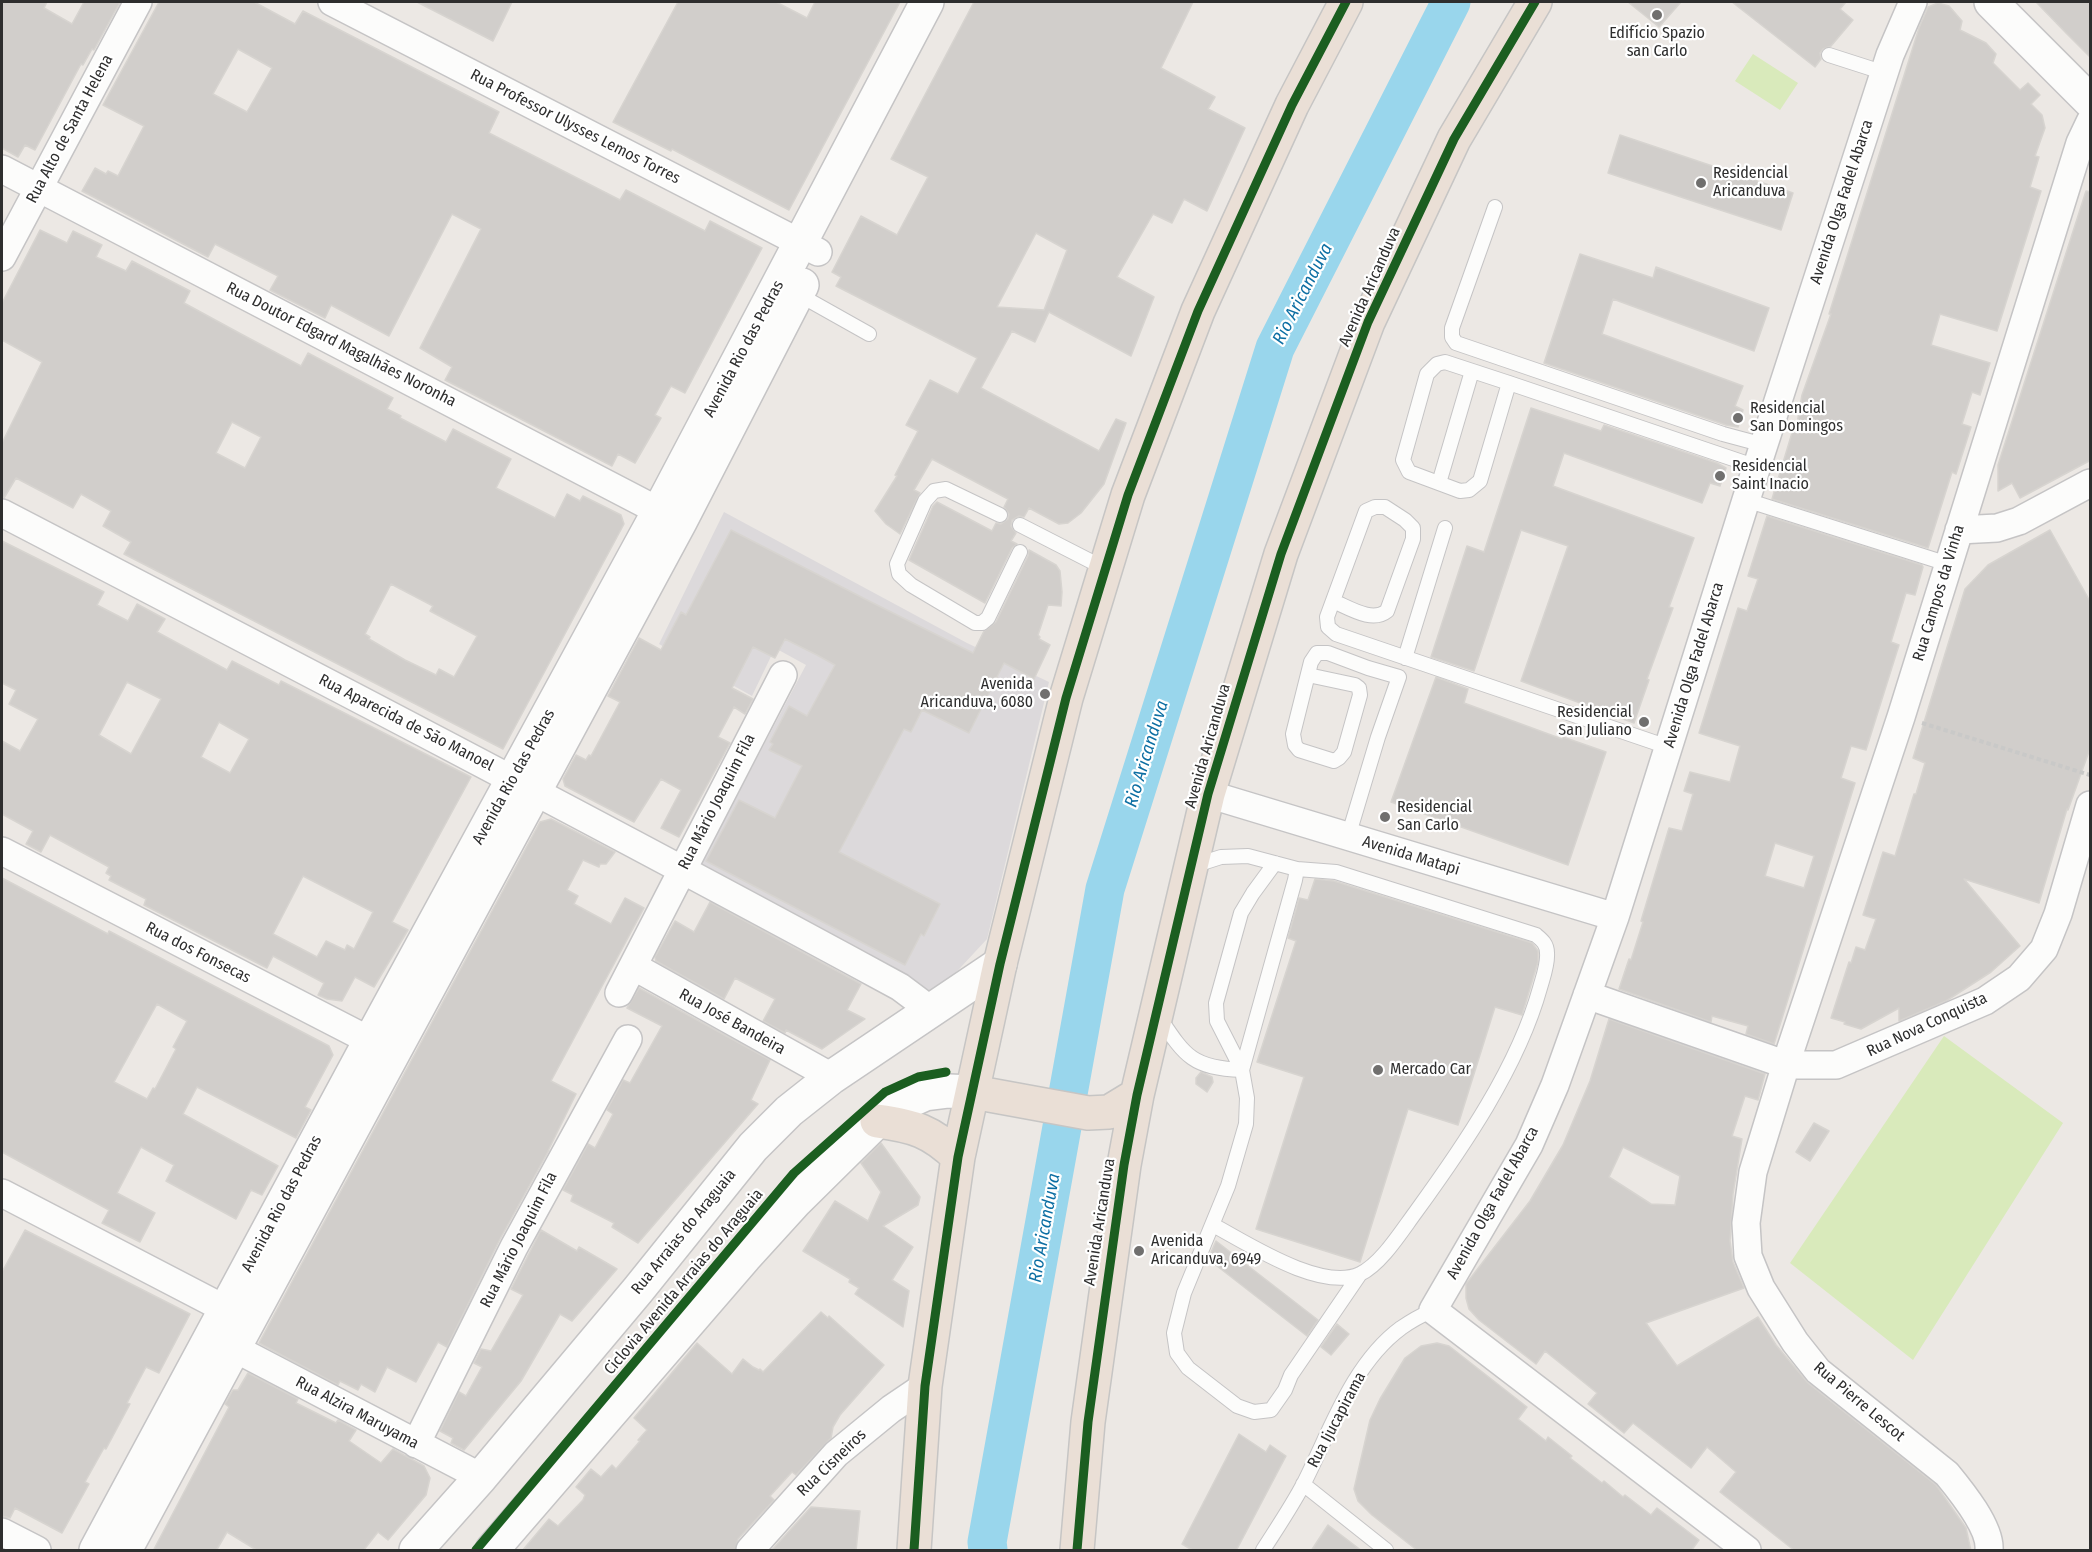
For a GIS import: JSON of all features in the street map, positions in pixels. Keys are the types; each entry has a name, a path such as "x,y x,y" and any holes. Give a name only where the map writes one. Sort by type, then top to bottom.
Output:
{"highway":[{"path":"914,1551 925,1386 958,1156 1000,964 1066,698 1128,495 1198,311 1292,105 1346,2"},
{"name":"Avenida Aricanduva","path":"1077,1551 1091,1398 1122,1175 1137,1095 1208,794 1281,555 1368,322 1454,139 1535,2"},
{"path":"973,1092 1088,1113 1109,1112 1137,1095"},
{"path":"877,1121 919,1129 941,1141 958,1156"}],"main road":[{"name":"Avenida Rio das Pedras","path":"125,1551 234,1348 382,1047 670,516 788,289 927,2"},
{"name":"Avenida Rio das Pedras","path":"809,247 948,2"},
{"path":"1991,2 2091,101"},
{"name":"Rua Arraias do Araguaia","path":"416,1551 638,1290 753,1147 789,1111 832,1077 1000,964"},
{"name":"Avenida Rio das Pedras","path":"96,1551 225,1309 382,1047"},
{"path":"492,1551 796,1201 877,1121 894,1108 926,1094 949,1091 973,1092"}],"street":[{"name":"Rua Alto de Santa Helena","path":"2,257 138,2"},
{"name":"Rua Professor Ulysses Lemos Torres","path":"332,2 809,247"},
{"name":"Avenida Olga Fadel Abarca","path":"1433,1310 1529,1145 1555,1085 1615,917 1760,456 1885,73 1913,2"},
{"name":"Rua Campos da Vinha","path":"1787,1065 1901,717 2079,143 2091,122"},
{"name":"Rua Doutor Edgard Magalhães Noronha","path":"2,169 670,516"},
{"path":"1959,530 1997,528 2019,521 2091,483"},
{"name":"Rua Aparecida de São Manoel","path":"2,513 683,869 900,987 932,1011"},
{"name":"Rua Mário Joaquim Fila","path":"619,993 783,675"},
{"name":"Avenida Matapi","path":"1208,794 1615,917"},
{"name":"Rua Nova Conquista","path":"1587,996 1787,1065 1836,1065 1985,1001 2019,978 2044,949 2058,914 2091,805"},
{"name":"Rua dos Fonsecas","path":"2,851 382,1047"},
{"name":"Rua José Bandeira","path":"633,966 832,1077"},
{"name":"Rua Mário Joaquim Fila","path":"416,1444 514,1247 628,1039"},
{"name":"Rua Pierre Lescot","path":"1787,1065 1753,1172 1746,1222 1748,1256 1761,1288 1795,1342 1818,1371 1947,1474 1962,1492 1980,1523 1990,1543 1989,1551"},
{"path":"2,1193 225,1309"},
{"path":"1433,1310 1747,1551"},
{"name":"Rua Alzira Maruyama","path":"234,1348 481,1477"},
{"name":"Rua Cisneiros","path":"750,1551 836,1454 891,1409 925,1386"},
{"path":"2,1532 37,1551"}],"lane":[{"path":"1829,55 1885,73"},
{"path":"1495,207 1452,328 1452,338 1456,343 1723,434 1760,456"},
{"path":"788,289 869,334"},
{"path":"1509,383 1480,481 1469,490 1461,491 1410,472 1403,460 1427,374 1437,364 1445,362 1509,383 1760,456"},
{"path":"1439,483 1472,371"},
{"path":"1000,515 946,489 934,491 925,501 897,564 899,574 911,585 975,622 982,623 988,618 1022,549 1026,528 1106,569"},
{"path":"1746,500 1948,564"},
{"path":"1333,601 1373,617 1382,616 1387,611 1413,538 1413,528 1406,520 1385,507 1375,507 1366,512 1327,617 1328,627 1336,634 1668,747"},
{"path":"1405,658 1445,528"},
{"path":"1308,675 1355,685 1359,688 1360,694 1344,752 1334,760 1299,750 1295,745 1293,734 1311,662 1317,653 1328,653 1399,677 1348,837"},
{"path":"1191,867 1236,855 1248,856 1275,863 1297,869 1336,872 1536,935 1544,941 1547,950 1548,960 1532,1016 1491,1100 1452,1163 1395,1240 1376,1262 1360,1274 1291,1375 1278,1402 1271,1410 1254,1412 1237,1406 1188,1368 1178,1353 1174,1333 1184,1293 1231,1177 1246,1124 1247,1098 1242,1070 1217,1021 1216,1003 1242,913 1252,893 1275,863"},
{"path":"1242,1070 1297,869"},
{"path":"1157,1012 1178,1045 1189,1057 1205,1065 1242,1070"},
{"path":"1213,1225 1285,1264 1319,1275 1340,1277 1360,1274"},
{"name":"Rua Ijucapirama","path":"1263,1551 1303,1484 1338,1410 1358,1376 1383,1344 1399,1329 1433,1310"},
{"path":"1303,1484 1386,1551"}],"path":[{"path":"1901,717 2091,775"}],"shaded area":[{"path":"724,512 967,643 1049,682 987,939 936,994 700,866 806,665 775,648 752,696 659,644"}],"green space":[{"path":"1753,54 1798,83 1780,110 1735,81"},
{"path":"1944,1036 2063,1123 1913,1360 1790,1263"}],"building":[{"path":"2,2 47,2 44,8 72,24 84,2 120,2 94,50 92,49 83,65 81,64 35,150 25,145 18,157 2,148"},
{"path":"159,2 254,2 295,24 303,11 499,112 489,133 620,200 626,190 705,231 710,221 762,248 685,393 671,386 655,415 661,418 635,463 618,454 612,466 445,380 452,367 420,348 481,229 452,214 389,336 331,305 325,318 270,290 278,276 215,244 208,257 82,191 95,168 106,174 108,171 118,176 144,126 103,105","holes":["238,49 272,68 247,112 213,94"]},
{"path":"417,2 512,2 493,41"},
{"path":"678,2 776,2 807,18 815,2 900,2 789,210 672,149 671,151 613,122"},
{"path":"974,2 1193,2 1161,68 1215,97 1208,109 1245,128 1207,211 1184,199 1172,223 1153,214 1117,277 1154,297 1131,356 1049,312 1035,342 1012,331 981,388 1099,451 1116,419 1126,423 1104,484 1081,513 1068,523 1059,524 1029,508 1024,517 1019,516 1012,520 1011,526 1016,533 1011,541 1017,544 1012,548 985,603 909,560 933,506 937,502 992,531 996,523 1001,524 1008,519 1009,514 1004,507 1008,499 932,459 914,490 920,493 900,534 886,524 875,511 897,476 895,475 918,431 906,425 930,380 958,394 977,358 836,286 841,277 832,272 861,216 897,235 928,177 891,159","holes":["1036,233 1067,250 1044,310 997,307"]},
{"name":"Edifício Spazio san Carlo","path":"1628,2 1681,2 1659,27"},
{"path":"1732,2 1846,2 1840,9 1853,20 1831,46 1823,49 1820,53 1821,59 1815,67"},
{"path":"2036,2 2091,2 2091,58 2066,33"},
{"path":"1938,3 1949,6 1962,21 1960,30 1986,43 1996,54 1993,63 2020,90 2028,83 2040,95 2031,104 2042,115 2045,128 2035,156 2039,157 2030,187 2041,191 1997,331 1940,314 1931,345 1990,363 1980,395 1972,392 1962,424 1971,427 1956,474 1952,472 1928,548 1772,499 1795,423 1797,424 1802,395 1831,314 1829,314 1919,28 1928,7"},
{"name":"Residencial Aricanduva","path":"1620,135 1793,193 1781,230 1608,173"},
{"path":"2086,191 2091,192 2091,460 2020,498 2012,483 1998,491 1998,465"},
{"path":"40,230 67,243 73,231 102,245 96,257 126,271 132,261 190,291 184,303 301,366 308,353 393,398 387,409 446,442 453,429 511,459 496,488 555,518 567,494 580,501 583,496 621,515 624,524 503,749 124,554 131,542 103,526 111,511 81,494 73,508 16,478 4,498 2,497 2,443 42,362 2,340 2,303","holes":["232,422 261,437 245,468 216,453","391,584 433,606 430,611 477,636 454,677 439,669 436,675 405,660 369,639 370,637 365,634"]},
{"path":"1580,254 1653,278 1656,267 1769,308 1754,351 1613,299 1602,334 1743,386 1735,406 1743,410 1738,427 1726,425 1544,363"},
{"path":"1531,408 1601,431 1604,425 1726,468 1720,486 1710,483 1702,503 1564,453 1553,486 1694,538 1669,607 1673,608 1647,679 1649,680 1634,723 1521,681 1568,546 1521,530 1474,671 1431,657 1467,546 1484,552"},
{"path":"1767,516 1923,567 1915,595 1906,593 1891,642 1899,645 1866,750 1851,746 1841,778 1855,783 1774,1044 1746,1034 1748,1026 1712,1016 1711,1022 1619,989 1643,922 1641,921 1669,828 1682,831 1693,794 1684,791 1690,772 1730,782 1740,746 1699,733 1738,608 1747,611 1758,579 1748,576","holes":["1775,843 1814,856 1804,888 1765,876"]},
{"path":"731,530 973,653 984,631 996,622 1029,550 1056,565 1060,571 1061,606 1048,605 1038,635 1039,639 1050,645 1034,679 1004,663 969,733 922,710 911,732 904,729 839,852 940,904 924,936 921,934 905,965 706,861 739,800 775,818 802,766 769,750 773,744 770,742 789,706 807,716 835,665 817,655 785,639 775,658 753,647 732,688 753,699 745,714 734,707 718,737 730,743 679,837 661,828 681,790 661,779 634,822 565,786 563,779 576,755 586,760 589,755 591,756 620,702 608,696 639,638 661,650 681,612 686,615"},
{"path":"2050,530 2091,603 2091,746 2067,809 2039,903 1964,879 2020,946 1991,972 1946,1001 1899,1021 1899,1008 1861,1029 1844,1024 1845,1022 1831,1018 1849,962 1851,963 1856,947 1865,950 1876,919 1863,915 1883,852 1895,856 1914,794 1916,794 1925,763 1913,758 1965,589 1988,565"},
{"path":"2,541 104,592 97,605 128,621 137,604 165,619 157,632 227,670 232,661 279,685 281,681 471,777 392,922 408,930 374,987 355,977 342,1001 327,999 318,995 324,983 273,956 267,968 144,905 146,899 109,880 111,876 106,873 109,867 50,835 41,852 26,844 33,831 2,814 2,741 20,751 38,719 9,704 16,690 2,683","holes":["127,682 161,699 131,754 99,735","219,722 249,739 230,773 201,757","303,876 373,912 354,949 347,945 345,950 326,941 317,957 273,934"]},
{"path":"1436,677 1468,689 1464,703 1562,739 1563,737 1606,752 1568,865 1391,802"},
{"path":"551,819 615,852 606,864 600,864 599,867 583,860 567,890 578,896 574,904 611,924 625,898 644,908 551,1081 576,1094 549,1150 500,1239 447,1347 438,1342 416,1382 387,1367 375,1392 361,1384 358,1390 340,1381 338,1385 259,1343 540,822"},
{"path":"2,878 329,1046 333,1055 305,1107 311,1110 296,1138 197,1087 183,1114 278,1166 262,1195 251,1190 236,1219 166,1181 174,1165 141,1147 117,1193 155,1213 140,1242 102,1223 109,1210 2,1152","holes":["157,1004 187,1021 173,1047 176,1049 155,1089 153,1088 147,1099 114,1082"]},
{"name":"Mercado Car","path":"1315,879 1334,881 1532,943 1538,951 1538,962 1522,1015 1495,1007 1458,1125 1408,1109 1360,1262 1256,1229 1304,1077 1257,1062 1296,941 1288,938 1299,898 1308,900"},
{"path":"710,902 861,984 847,1010 865,1019 822,1049 763,1021 775,999 735,978 724,999 656,961 655,957 675,921 694,932"},
{"path":"639,988 770,1060 751,1100 758,1104 638,1243 612,1227 614,1223 571,1201 573,1195 563,1190 588,1144 595,1148 613,1114 607,1110 623,1080 630,1083 662,1026 627,1008"},
{"path":"1609,1019 1765,1074 1758,1100 1745,1096 1732,1136 1742,1139 1733,1194 1730,1241 1733,1262 1744,1288 1646,1323 1677,1366 1758,1317 1776,1345 1808,1383 1936,1485 1966,1528 1971,1551 1795,1551 1720,1492 1736,1472 1707,1447 1691,1468 1633,1423 1624,1433 1588,1404 1597,1393 1545,1351 1536,1364 1479,1320 1469,1309 1466,1284 1530,1201 1563,1145 1590,1081","holes":["1623,1147 1680,1176 1675,1205 1651,1204 1609,1177"]},
{"path":"1201,1072 1212,1077 1213,1082 1207,1092 1196,1084 1196,1078"},
{"path":"1814,1123 1829,1131 1810,1161 1796,1152"},
{"path":"881,1143 920,1197 918,1205 883,1226 913,1247 892,1280 909,1291 903,1327 855,1294 859,1288 849,1282 850,1279 803,1251 835,1201 868,1221 881,1192 861,1163"},
{"path":"25,1230 190,1314 159,1373 146,1367 127,1403 130,1404 85,1482 89,1484 62,1533 15,1508 10,1518 2,1516 2,1272"},
{"path":"541,1230 577,1251 579,1247 617,1269 572,1321 560,1314 521,1381 464,1450 451,1443 453,1438 440,1431 459,1392 466,1396 482,1367 474,1363 481,1349 491,1351 523,1295 511,1289"},
{"path":"1216,1241 1318,1320 1307,1336 1208,1259"},
{"path":"821,1312 828,1318 829,1316 884,1365 840,1415 833,1427 831,1438 796,1475 792,1472 770,1496 774,1500 738,1539 735,1551 522,1551 549,1519 558,1526 583,1500 585,1495 576,1487 591,1469 601,1477 612,1465 616,1469 640,1441 638,1440 647,1430 634,1418 697,1343 732,1374 743,1359 763,1372"},
{"path":"1337,1324 1349,1334 1331,1355 1321,1347"},
{"path":"1437,1343 1449,1346 1527,1407 1518,1419 1546,1441 1548,1437 1572,1456 1570,1458 1623,1497 1625,1495 1651,1515 1657,1508 1699,1540 1691,1551 1418,1551 1372,1515 1358,1501 1354,1489 1370,1420 1405,1358 1421,1346"},
{"path":"248,1373 298,1399 296,1403 336,1423 338,1420 356,1430 349,1441 381,1463 393,1449 424,1466 430,1478 426,1495 388,1540 378,1532 363,1551 258,1551 227,1532 216,1551 153,1551 229,1407 225,1404 233,1390 238,1390"},
{"path":"1239,1434 1266,1452 1270,1445 1286,1456 1236,1551 1194,1551 1182,1544"},
{"path":"811,1507 860,1511 856,1551 771,1551"},
{"path":"1328,1525 1362,1551 1311,1551"}],"waterway":[{"name":"Rio Aricanduva","path":"988,1550 987,1542 1105,889 1275,348 1451,2"}],"cycle path":[{"path":"914,1550 925,1386 958,1157 1000,964 1066,698 1128,495 1198,311 1292,105 1346,2"},
{"path":"1077,1550 1088,1422 1124,1165 1137,1095 1208,794 1281,554 1368,322 1454,139 1535,2"},
{"name":"Ciclovia Avenida Arraias do Araguaia","path":"476,1550 794,1173 885,1092 918,1077 946,1072"}],"place":[{"name":"Edifício Spazio san Carlo","path":"1657,15"},
{"name":"Residencial Aricanduva","path":"1701,183"},
{"name":"Residencial San Domingos","path":"1738,418"},
{"name":"Residencial Saint Inacio","path":"1720,476"},
{"name":"Avenida Aricanduva, 6080","path":"1045,694"},
{"name":"Residencial San Juliano","path":"1644,722"},
{"name":"Residencial San Carlo","path":"1385,817"},
{"name":"Mercado Car","path":"1378,1070"},
{"name":"Avenida Aricanduva, 6949","path":"1139,1251"}]}
